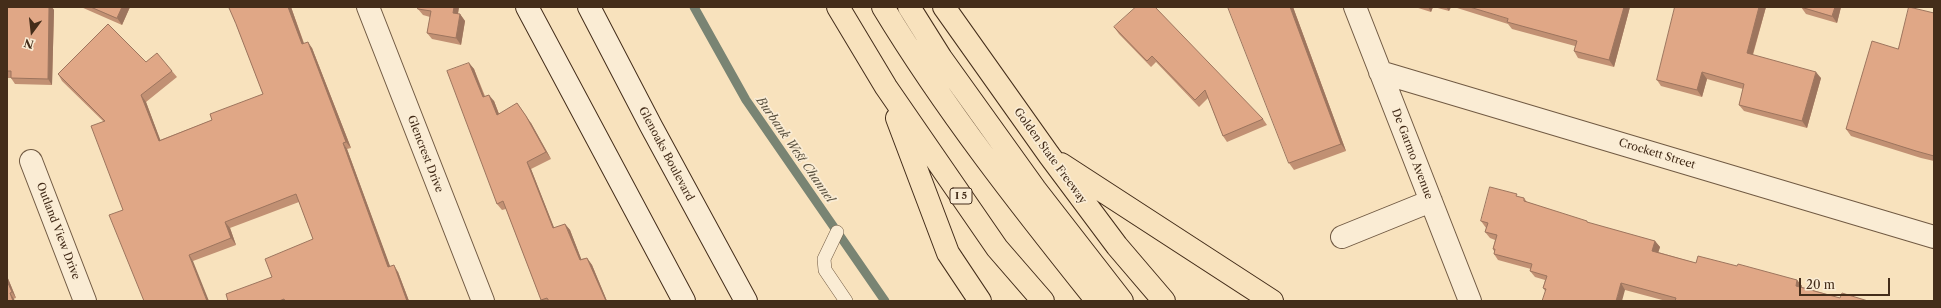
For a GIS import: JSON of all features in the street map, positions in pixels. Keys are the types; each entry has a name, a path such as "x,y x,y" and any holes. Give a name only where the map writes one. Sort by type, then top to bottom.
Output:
{"highway":[{"name":"I 5","path":"838,7 886,87 997,248 1042,301"},
{"path":"883,7 914,58 1010,192 1097,301"},
{"path":"908,7 941,58 1035,190 1122,301"},
{"name":"Golden State Freeway","path":"944,7 1048,155 1118,246 1164,301"},
{"path":"886,87 948,253 980,301"},
{"path":"1048,155 1272,301"}],"street":[{"name":"Glencrest Drive","path":"368,7 483,301"},
{"path":"527,7 684,301"},
{"name":"Glenoaks Boulevard","path":"589,7 651,126 746,301"},
{"name":"De Garmo Avenue","path":"1355,7 1470,301"},
{"name":"Crockett Street","path":"1380,72 1934,237"},
{"name":"Outland View Drive","path":"31,161 85,301"},
{"path":"1342,237 1430,201"}],"lane":[{"path":"838,232 824,259 825,270 846,301"}],"building":[{"path":"7,7 49,7 48,79 11,78 11,71 7,71"},
{"path":"91,7 122,7 117,18"},
{"path":"229,7 288,7 302,44 308,42 346,142 343,143 388,267 394,265 407,301 285,301 284,299 279,301 228,301 226,294 272,277 265,259 313,239 296,194 225,222 231,238 189,255 207,301 144,301 109,215 123,210 91,126 105,121 58,74 108,24 146,62 157,53 172,71 141,95 159,141 212,120 210,114 263,94"},
{"path":"418,7 454,7 453,13 460,14 456,38 427,33 431,11 418,9"},
{"path":"1136,7 1155,7 1263,119 1223,136 1205,90 1195,100 1152,56 1147,61 1114,27"},
{"path":"1228,7 1290,7 1341,144 1289,163"},
{"path":"1470,7 1624,7 1609,60 1574,51 1577,41 1507,22 1508,19"},
{"path":"1675,7 1759,7 1747,53 1816,72 1802,121 1739,105 1744,84 1702,72 1697,90 1657,80"},
{"path":"1801,7 1835,7 1832,16"},
{"path":"1909,7 1934,13 1934,156 1846,129 1872,41 1898,49"},
{"path":"469,63 483,97 489,95 497,115 517,103 526,116 546,152 527,162 553,228 565,224 580,260 587,258 606,301 549,301 547,298 541,300 503,201 497,204 447,71"},
{"path":"1490,187 1517,194 1516,196 1524,198 1524,201 1587,222 1655,241 1652,251 1696,263 1698,256 1737,266 1738,264 1797,280 1796,286 1840,298 1842,293 1868,301 1675,301 1676,298 1621,283 1616,301 1542,301 1546,289 1543,288 1547,276 1530,271 1532,264 1494,254 1495,249 1493,249 1497,235 1485,232 1488,223 1481,221"},
{"path":"7,281 12,292 10,293 13,301 7,301"}],"waterway":[{"name":"Burbank West Channel","path":"694,7 746,100 885,301"}]}
